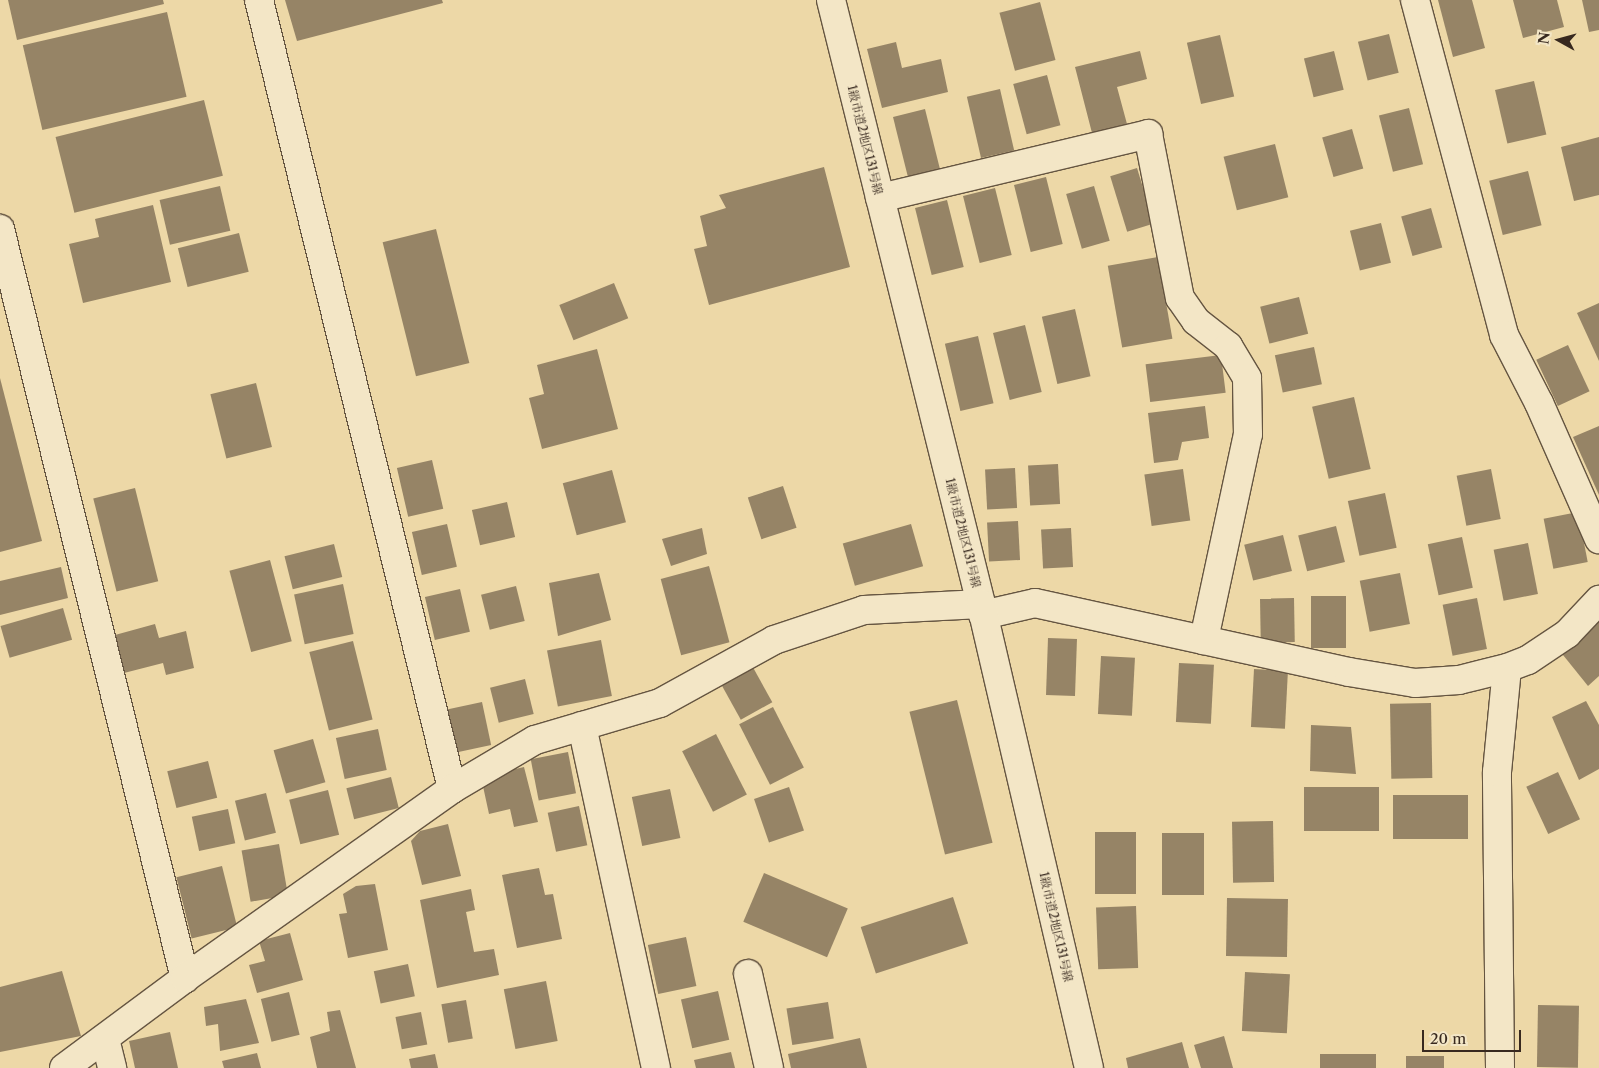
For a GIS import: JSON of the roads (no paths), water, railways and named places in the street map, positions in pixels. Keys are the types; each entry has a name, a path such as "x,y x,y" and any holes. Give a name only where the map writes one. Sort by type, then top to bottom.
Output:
{"street":[{"path":"259,0 452,789"},
{"name":"1級市道2地区131号線","path":"830,0 982,610 1089,1068"},
{"path":"1416,0 1504,335 1539,403 1599,539"},
{"path":"880,198 1148,134 1180,298 1196,321 1228,346 1247,378 1248,434 1204,640"},
{"path":"0,230 184,978"},
{"path":"64,1068 184,978 452,789 535,740 660,703 774,640 864,610 982,610 1035,603 1350,672 1415,683 1459,680 1507,668 1528,660 1567,634 1599,600"},
{"path":"1500,1068 1497,772 1507,668"},
{"path":"582,726 656,1068"},
{"path":"748,974 769,1068"},
{"path":"105,1039 112,1068"}]}
